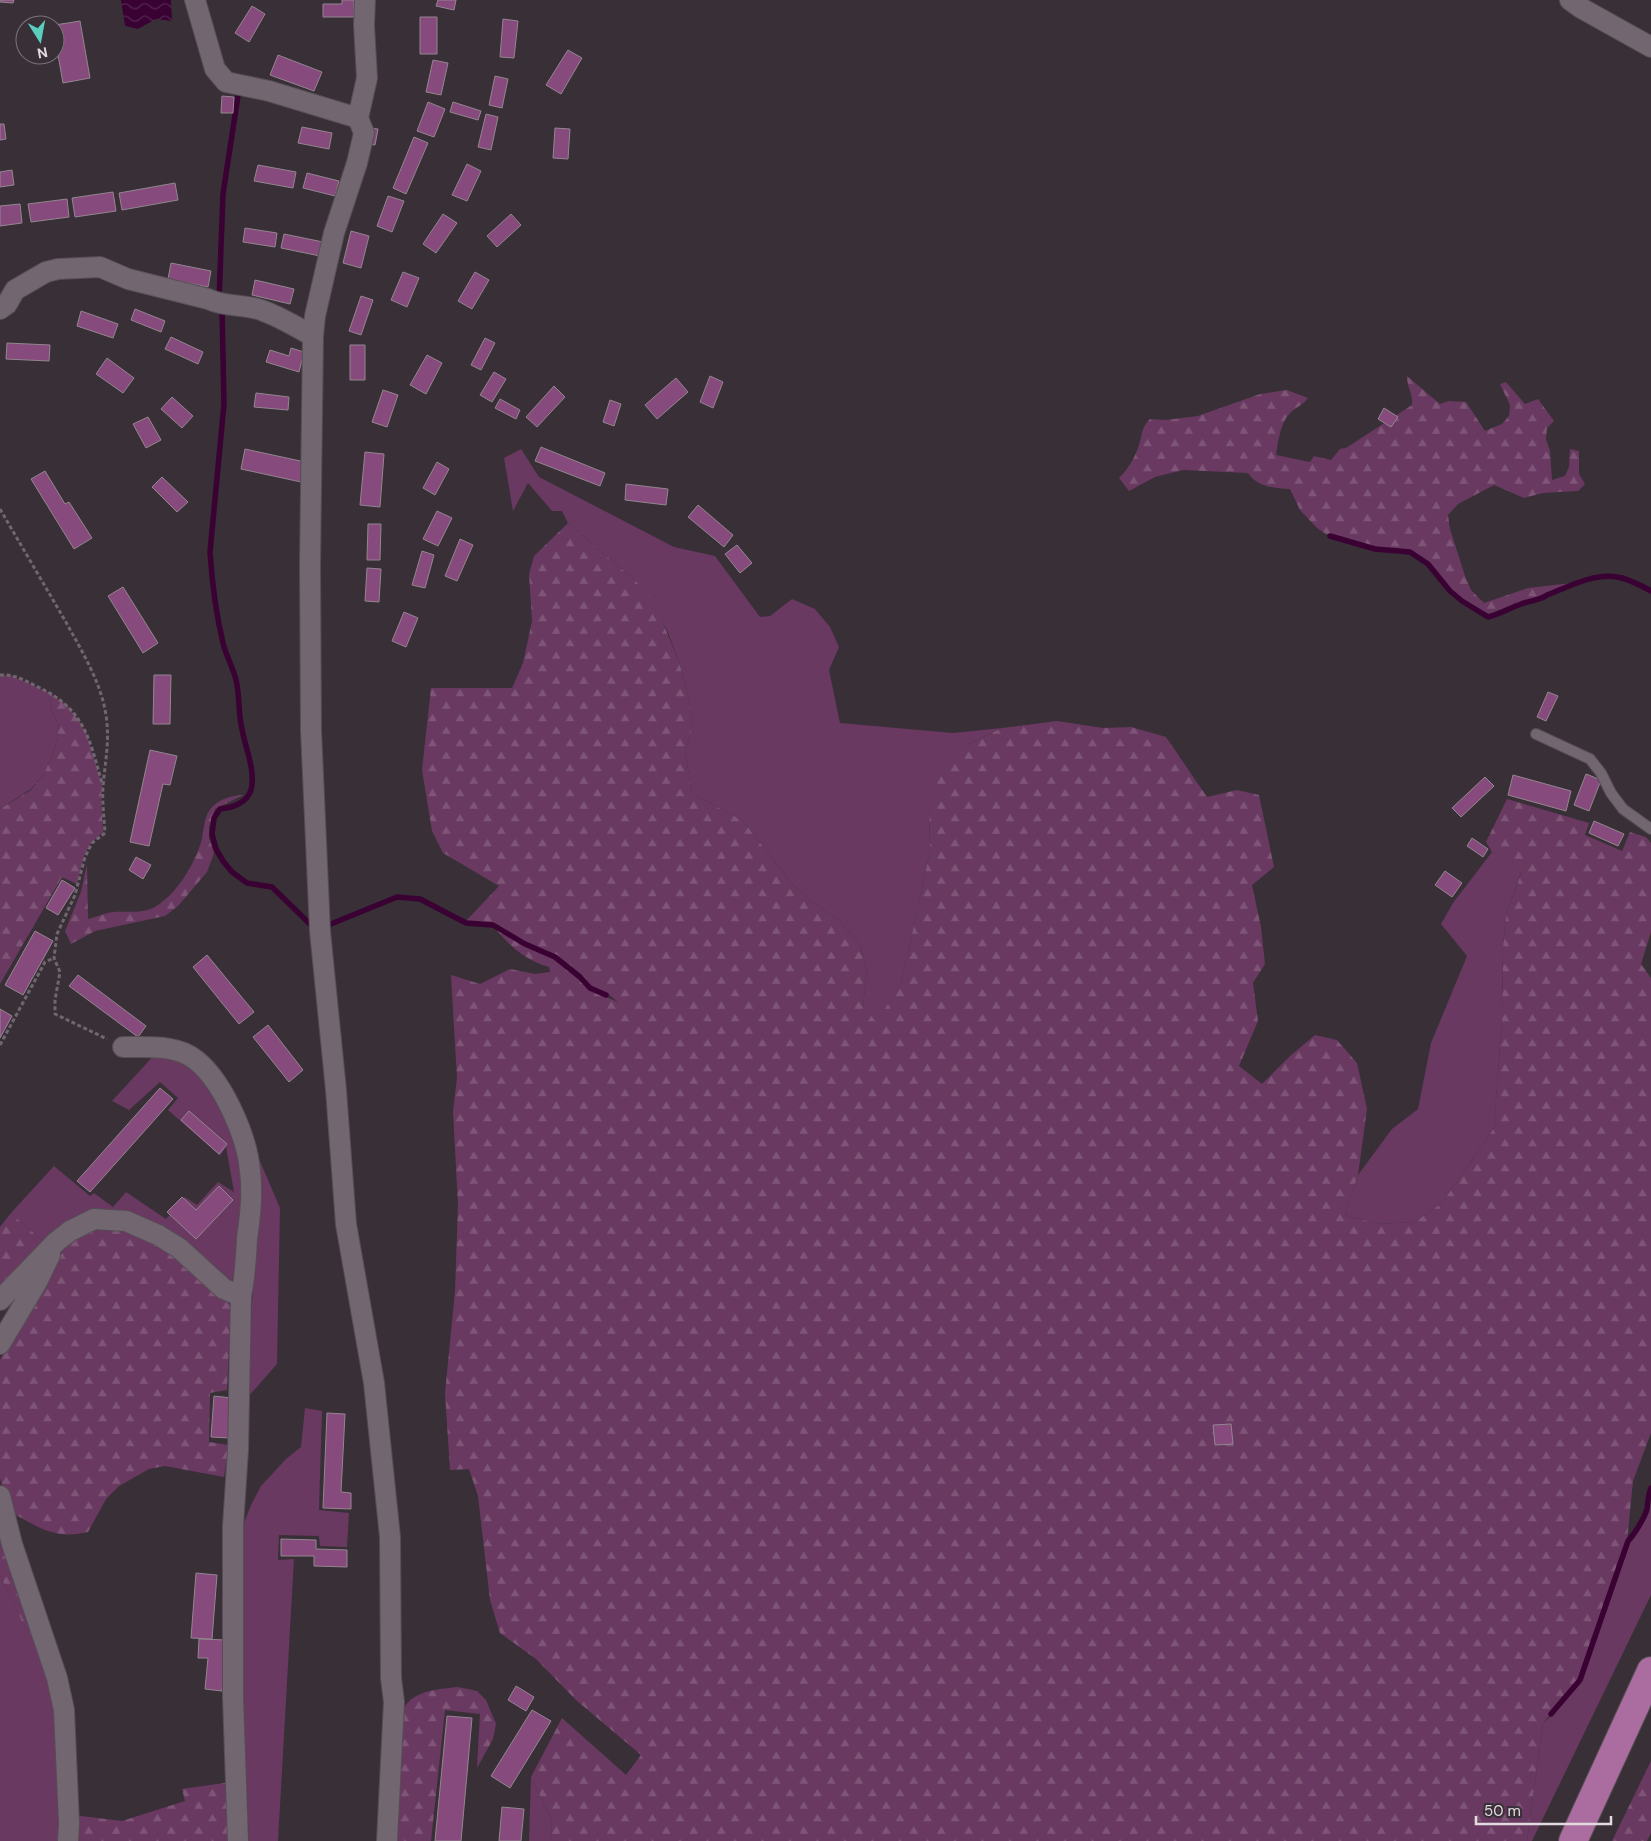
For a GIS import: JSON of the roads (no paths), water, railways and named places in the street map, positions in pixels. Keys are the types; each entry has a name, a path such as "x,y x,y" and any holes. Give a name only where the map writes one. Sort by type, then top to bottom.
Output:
{"highway":[{"path":"1573,1841 1651,1671"}],"street":[{"path":"196,0 215,69 226,82 269,91 358,118"},
{"path":"365,0 364,25 367,78 358,118 364,133 357,163 334,233 315,316 313,336 310,565 311,730 320,931 336,1090 343,1198 374,1383 390,1537 391,1678 394,1702 387,1841"},
{"path":"1570,0 1651,47"},
{"path":"0,308 7,304 15,290 46,272 58,269 100,267 128,279 208,299 220,305 245,305 261,310 313,336"},
{"path":"123,1047 167,1048 189,1055 210,1073 228,1101 247,1153 250,1170 250,1209 245,1276 241,1296 238,1450 233,1526 233,1689 238,1841"},
{"path":"0,1300 56,1242 70,1231 94,1220 126,1221 142,1227 179,1248 224,1289 241,1296"},
{"path":"0,1344 38,1282 56,1242"},
{"path":"0,1496 12,1544 57,1678 64,1710 69,1823 68,1841"}],"lane":[{"path":"1536,734 1590,758 1623,810 1651,830"}],"water":[{"path":"121,0 171,0 172,21 156,19 138,29 125,26"}],"waterway":[{"path":"219,300 223,194 239,89"},
{"path":"222,308 224,404 210,552 218,621 224,648 236,680 241,723 251,767 252,783 249,795 243,801 234,806 220,809 214,818 212,834 216,849 232,872 247,883 272,887 311,925"},
{"path":"1330,536 1375,549 1410,552 1428,564 1450,591 1488,617 1575,584 1603,576 1622,578 1651,591"},
{"path":"326,926 397,897 420,899 466,923 493,925 525,944 555,957 580,977 590,988 606,995"},
{"path":"1551,1714 1580,1680 1628,1541 1646,1512 1651,1488"}]}
